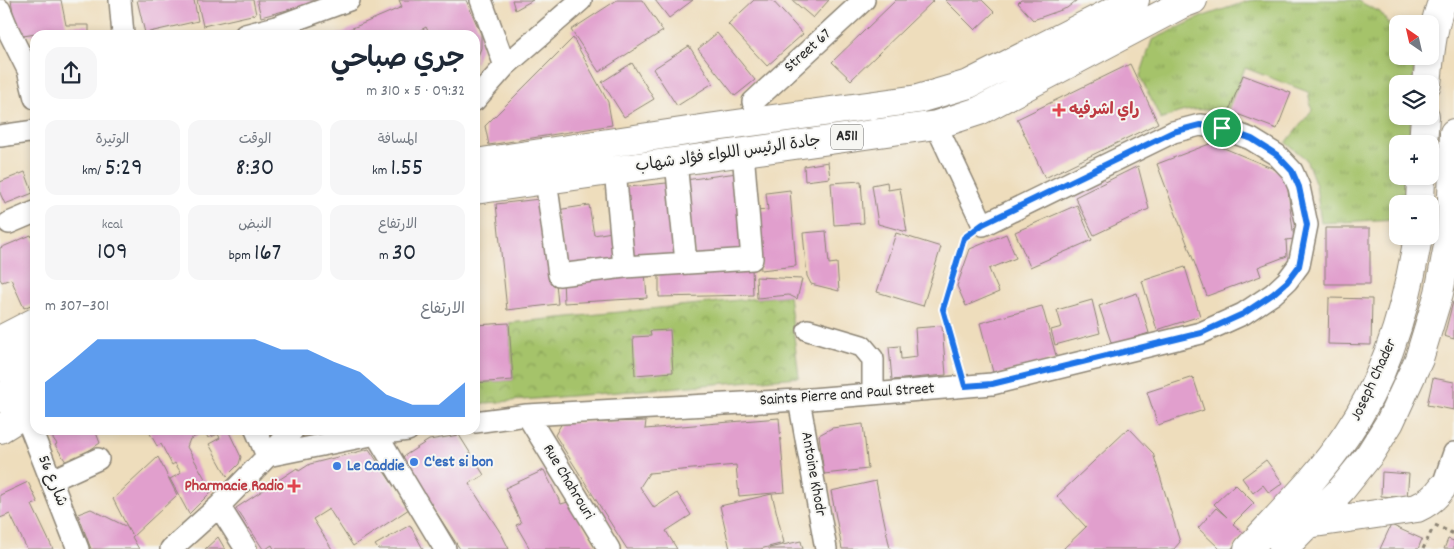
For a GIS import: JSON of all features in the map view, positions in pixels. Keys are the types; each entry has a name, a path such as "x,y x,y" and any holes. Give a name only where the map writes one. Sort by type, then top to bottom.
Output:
{"highway":[{"name":"جادة الرئيس اللواء فؤاد شهاب","path":"480,162 918,99 969,84 1135,0"},
{"name":"جادة الرئيس اللواء فؤاد شهاب","path":"480,189 936,125 979,112 1180,5 1193,0"},
{"path":"1428,75 1432,42 1438,13 1443,0"},
{"name":"Joseph Chader","path":"1283,549 1342,489 1370,454 1390,422 1419,359 1439,293 1451,230 1454,133"},
{"name":"Joseph Chader","path":"1248,549 1330,458 1364,408 1400,322 1409,289 1416,245"},
{"path":"0,340 30,325"},
{"path":"0,367 30,349"},
{"path":"0,398 30,380"},
{"path":"0,429 30,411"},
{"path":"1308,524 1417,508 1427,504 1442,488"}],"street":[{"path":"120,0 123,30"},
{"path":"265,30 349,0"},
{"path":"481,0 505,66"},
{"path":"480,94 505,66 580,0"},
{"name":"Street 67","path":"753,102 864,0"},
{"path":"0,10 30,78"},
{"path":"936,125 983,224"},
{"name":"Saints Pierre and Paul Street","path":"480,421 527,415 799,400 992,384 1201,333 1243,314 1287,282 1299,266 1307,225 1299,187 1292,171 1277,155 1252,139 1222,128 1200,125 1173,132 983,224"},
{"path":"1,132 30,130"},
{"path":"546,180 559,275 624,267 752,259 743,152"},
{"path":"676,162 686,262"},
{"path":"615,170 624,267"},
{"path":"9,223 30,214"},
{"path":"808,330 862,346 873,359 873,394"},
{"name":"Antoine Khodr","path":"799,400 826,549"},
{"name":"Rue Chahrouri","path":"527,415 609,549"},
{"name":"شارع 56","path":"38,435 78,549"},
{"path":"258,435 267,456"},
{"path":"172,549 219,506 288,435"},
{"path":"267,456 371,435"},
{"path":"377,435 445,549"},
{"path":"1442,488 1454,453"},
{"path":"52,480 98,459"},
{"path":"219,506 246,549"}],"path":[{"path":"965,386 943,309 964,238 983,224"},
{"path":"1434,525 1454,534"}],"green space":[{"path":"1356,0 1380,12 1389,24 1389,65 1414,66 1414,75 1389,75 1389,125 1410,125 1410,135 1389,135 1389,185 1407,185 1406,195 1389,195 1389,219 1321,223 1316,185 1306,159 1286,143 1312,110 1308,92 1245,68 1226,114 1209,110 1193,110 1178,113 1161,120 1140,76 1152,40 1201,17 1248,1"},
{"path":"789,295 799,377 480,404 480,383 513,380 509,323"}],"building":[{"path":"11,0 61,0 66,25 89,25 89,30 30,30 30,35 17,37"},
{"path":"137,0 194,0 198,21 158,30 144,30"},
{"path":"197,0 253,0 256,14 203,26"},
{"path":"257,0 316,0 313,3 261,17"},
{"path":"399,0 466,0 479,30 428,30 426,27 421,30 348,30 402,7"},
{"path":"512,0 533,0 515,10"},
{"path":"617,0 642,0 663,31 599,72 571,30"},
{"path":"655,0 693,0 669,18"},
{"path":"754,0 772,0 803,34 767,66 728,24"},
{"path":"792,0 829,0 813,18"},
{"path":"896,0 934,0 851,80 832,62"},
{"path":"945,0 982,0 994,12 975,30"},
{"path":"1021,0 1077,0 1067,8 1033,20 1018,3"},
{"path":"480,32 481,34 480,51"},
{"path":"717,33 755,80 735,96 698,49"},
{"path":"573,38 608,102 612,125 489,145 485,126"},
{"path":"689,46 713,83 677,106 653,69"},
{"path":"632,63 654,99 624,117 602,82"},
{"path":"1130,64 1158,123 1045,178 1017,119"},
{"path":"1243,75 1291,93 1277,129 1229,111"},
{"path":"1212,143 1286,174 1294,239 1286,240 1287,256 1258,267 1261,276 1207,296 1157,164"},
{"path":"828,162 830,178 805,181 804,166"},
{"path":"1138,166 1149,209 1094,235 1075,197"},
{"path":"25,172 30,185 30,194 5,204 0,193 0,182"},
{"path":"737,173 747,252 695,258 685,180"},
{"path":"861,181 864,223 834,225 831,183"},
{"path":"676,182 683,255 626,261 619,188"},
{"path":"887,182 888,190 900,188 907,232 878,224 872,185"},
{"path":"790,190 796,266 761,270 756,211 768,210 766,193"},
{"path":"548,198 558,304 507,310 496,204"},
{"path":"589,205 594,235 618,231 623,263 566,272 557,210"},
{"path":"1077,205 1092,240 1030,267 1015,232"},
{"path":"1325,228 1370,228 1370,284 1325,284"},
{"path":"826,231 829,264 837,263 839,291 811,284 807,276 803,233"},
{"path":"896,233 941,247 923,306 877,292"},
{"path":"1006,234 1016,258 989,269 999,292 966,306 957,286 970,249"},
{"path":"30,235 30,305 24,308 11,279 2,282 0,279 0,248"},
{"path":"1185,267 1200,316 1157,330 1142,281"},
{"path":"752,268 753,295 659,297 659,271"},
{"path":"645,272 647,298 564,303 563,278"},
{"path":"756,277 802,279 797,299 789,295 757,298"},
{"path":"1137,293 1149,333 1112,345 1099,306"},
{"path":"1329,298 1372,299 1371,345 1328,344"},
{"path":"1092,300 1100,333 1055,345 1051,330 1062,327 1057,310"},
{"path":"1454,302 1454,339 1444,336"},
{"path":"1042,306 1057,359 994,376 980,323"},
{"path":"509,323 513,380 480,383 480,325"},
{"path":"942,326 946,375 892,380 889,347 900,346 901,359 917,357 915,328"},
{"path":"670,330 673,372 635,375 633,337 651,336 650,331"},
{"path":"1193,377 1204,410 1158,425 1147,392"},
{"path":"1433,378 1454,382 1454,410 1427,405"},
{"path":"779,418 785,492 739,496 736,465 649,473 640,487 654,508 677,493 691,515 666,531 677,549 627,549 555,435 562,423 646,421 645,429"},
{"path":"863,424 868,469 824,474 819,435 832,428"},
{"path":"1129,428 1153,453 1180,542 1174,549 1063,549 1086,527 1057,496"},
{"path":"51,435 97,435 100,443 68,465 55,445 57,444"},
{"path":"151,435 199,435 190,439 187,447 212,491 189,514 170,479 181,473 175,463 172,465 161,444 157,446"},
{"path":"218,435 230,435 241,457 239,464 227,476 209,444 220,438"},
{"path":"459,435 484,475 469,484 509,549 460,549 401,458 429,440"},
{"path":"369,449 409,509 353,546 329,509 313,519 332,549 274,549 272,545 263,549 236,508 297,468 299,471 310,464"},
{"path":"158,457 177,495 132,537 139,549 91,549 78,514 91,509 127,527 131,534 113,499"},
{"path":"1266,460 1283,483 1269,493 1263,485 1253,493 1242,478"},
{"path":"544,470 561,504 568,502 597,549 530,549 516,525 521,523 505,488"},
{"path":"1382,472 1409,474 1407,498 1381,496"},
{"path":"876,481 890,549 842,549 831,491"},
{"path":"28,482 38,503 32,505 53,549 27,549 10,514 0,518 0,495"},
{"path":"1235,484 1254,503 1233,524 1245,534 1231,549 1220,549 1198,528 1216,508 1227,517 1214,504"},
{"path":"772,494 784,543 760,549 730,549 720,506"},
{"path":"410,525 423,549 378,549 375,545"},
{"path":"1391,525 1422,539 1418,549 1380,549"},
{"path":"218,537 225,549 205,549"},
{"path":"1448,539 1454,541 1454,549 1444,549"},
{"path":"801,541 803,549 769,549 769,548"}],"place":[{"name":"راي اشرفيه","path":"1059,110"},
{"name":"C'est si bon","path":"414,462"},
{"name":"Le Caddie","path":"337,466"},
{"name":"Pharmacie Radio","path":"294,486"}],"route":[{"path":"1200,125 1222,128 1252,139 1277,155 1292,171 1299,187 1307,225 1299,266 1287,282 1243,314 1201,333 1051,368 992,384 965,386 943,309 964,238 983,224 1173,132 1200,125"}]}
